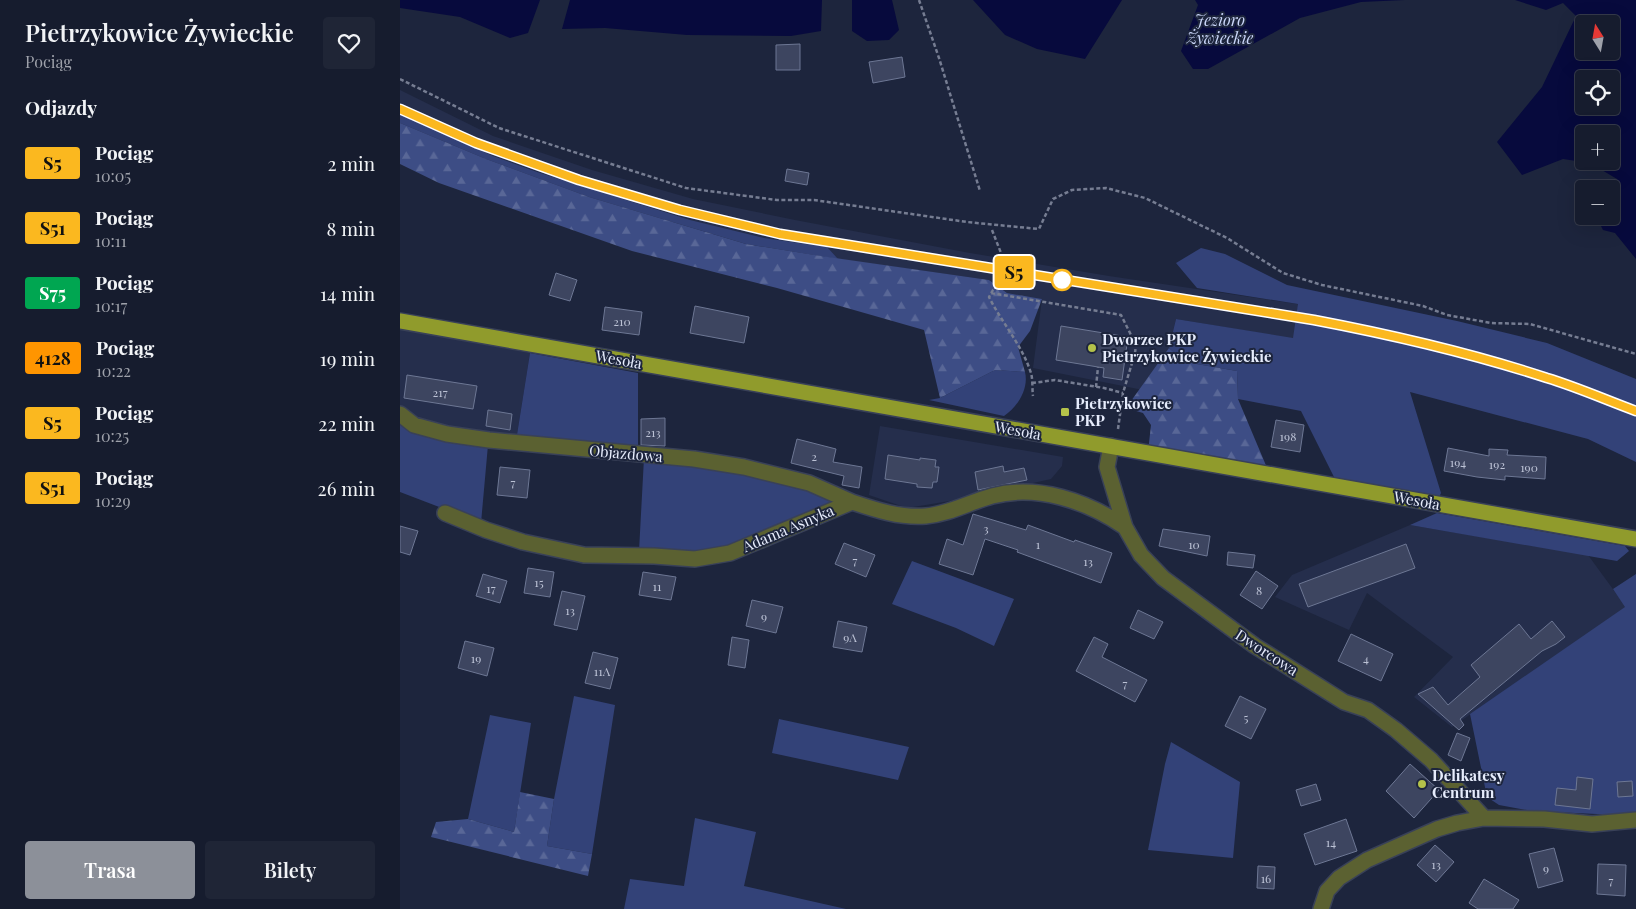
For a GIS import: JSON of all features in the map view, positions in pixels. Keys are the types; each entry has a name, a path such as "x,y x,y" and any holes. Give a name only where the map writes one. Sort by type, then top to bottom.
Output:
{"main road":[{"name":"Wesoła","path":"400,321 1636,539"}],"street":[{"name":"Objazdowa","path":"400,414 414,425 464,437 694,459 744,468 809,482 852,502"},
{"name":"Dworcowa","path":"1111,446 1107,467 1125,527 1141,555 1163,578 1255,646 1344,702 1368,710 1396,730 1431,760 1484,818"},
{"name":"Adama Asnyka","path":"445,513 486,530 523,542 584,555 695,559 730,553 852,502 886,513 926,516 964,507 992,496 1022,492 1051,494 1108,515 1125,527"},
{"path":"1321,909 1327,891 1338,878 1367,860 1437,829 1464,821 1484,818 1544,819 1592,824 1636,820"}],"path":[{"path":"919,0 980,191"},
{"path":"400,79 499,128 686,188 777,200 814,200 967,222 1039,229 1054,199 1072,190 1106,188 1145,198 1227,238 1283,273 1322,285 1423,306 1447,315 1490,322 1530,324 1636,354"},
{"path":"992,230 1001,253 1002,270 1001,283 988,297 1011,332 1032,374 1033,396"},
{"path":"991,293 1121,314 1130,335"},
{"path":"1118,429 1123,394 1135,353 1137,337"},
{"path":"1096,387 1098,367"},
{"path":"1032,383 1055,380 1123,394"}],"shaded area":[{"path":"400,90 493,136 592,170 693,199 970,253 1109,276 1365,314 1355,349 1176,319 1158,393 1033,368 1042,299 1007,293 989,280 838,259 828,251 655,219 523,177 400,125"},
{"path":"400,114 493,156 537,172 690,220 764,238 827,247 838,259 746,244 589,197 486,159 400,123"},
{"path":"1201,248 1225,254 1287,285 1457,321 1547,343 1636,379 1636,462 1588,439 1410,392 1441,493 1436,504 1339,487 1301,411 1238,399 1237,371 1185,362 1169,348 1176,319 1293,338 1298,304 1197,288 1176,263"},
{"path":"400,329 530,353 516,441 449,433 400,411"},
{"path":"530,353 638,373 638,449 516,441"},
{"path":"995,370 1025,372 1024,391 1014,408 1004,416 929,400 940,398"},
{"path":"400,421 488,445 481,523 400,492"},
{"path":"880,426 1063,457 1062,466 1051,479 962,499 907,508 869,495"},
{"path":"644,458 695,463 824,493 834,502 733,548 698,553 639,551"},
{"path":"1437,513 1625,546 1629,551 1617,561 1410,525"},
{"path":"1410,525 1588,555 1626,607 1452,727 1414,697 1453,657 1367,593 1349,630 1275,597 1292,575"},
{"path":"912,561 1014,599 994,646 956,628 892,604"},
{"path":"1636,574 1636,813 1618,815 1532,811 1499,805 1487,797 1470,714 1625,607 1613,589"},
{"path":"574,696 615,705 592,854 547,846"},
{"path":"490,715 531,723 514,832 468,819"},
{"path":"779,719 909,747 898,780 772,753"},
{"path":"1171,742 1240,782 1233,858 1148,850"},
{"path":"695,818 756,832 744,886 846,909 624,909 630,879 684,886"}],"green space":[{"path":"400,123 486,159 589,197 746,244 989,280 1007,293 1042,299 1030,331 1018,347 1025,372 995,370 940,398 924,330 777,288 632,251 439,183 400,164"},
{"path":"1169,348 1185,362 1237,371 1238,399 1270,475 1148,452 1151,425 1143,413 1126,408"},
{"path":"520,792 554,799 547,846 592,854 588,876 431,837 436,822 468,819 514,832"}],"water":[{"path":"400,0 540,0 528,33 510,38 460,17 400,8"},
{"path":"570,0 822,0 821,31 791,36 687,35 605,28 562,29"},
{"path":"852,0 892,0 899,30 889,40 867,41 852,31"},
{"path":"973,0 1122,0 1085,59 1037,49 1005,35"},
{"name":"Jezioro Żywieckie","path":"1195,0 1405,0 1361,2 1300,18 1208,69 1193,69 1181,51 1198,5"},
{"path":"1515,0 1636,0 1636,259 1615,233 1603,230 1600,225 1620,225 1620,180 1602,170 1620,170 1620,125 1575,125 1575,161 1563,159 1522,175 1497,142 1542,87 1575,18 1575,60 1620,60 1620,15 1575,15 1563,3 1546,10"}],"building":[{"path":"800,44 800,70 776,70 776,45"},
{"path":"902,57 905,77 873,83 869,62"},
{"path":"787,169 809,173 807,185 785,181"},
{"path":"556,273 577,280 570,301 549,295"},
{"path":"695,306 749,317 744,343 690,333"},
{"path":"605,307 642,312 639,335 602,330"},
{"name":"Dworzec PKP Pietrzykowice Żywieckie","path":"1061,326 1128,337 1122,380 1103,377 1104,368 1056,360"},
{"path":"407,375 477,386 473,409 404,398"},
{"path":"488,410 512,414 510,430 486,426"},
{"path":"665,418 665,446 641,445 641,419"},
{"path":"1276,420 1304,425 1300,452 1271,447"},
{"path":"797,439 836,449 833,462 862,467 859,488 842,485 844,476 791,463"},
{"path":"1448,448 1489,456 1489,449 1508,450 1507,455 1546,457 1545,479 1505,476 1505,480 1444,471"},
{"path":"888,455 920,460 920,458 936,460 935,467 939,467 937,482 933,482 932,488 917,487 917,484 885,479"},
{"path":"1003,466 1004,472 1024,468 1027,480 978,490 975,472"},
{"path":"500,467 530,470 527,498 497,495"},
{"path":"973,514 1026,530 1028,525 1074,542 1075,540 1112,553 1101,583 985,539 973,575 939,564 947,539 963,545"},
{"path":"400,526 418,531 410,555 400,552"},
{"path":"1163,529 1210,536 1207,556 1159,546"},
{"path":"844,543 875,555 866,577 835,564"},
{"path":"1406,544 1415,568 1308,607 1299,584"},
{"path":"1228,552 1255,555 1253,568 1227,565"},
{"path":"528,568 554,572 550,597 524,593"},
{"path":"1256,571 1278,586 1262,609 1240,595"},
{"path":"643,572 676,577 671,600 639,595"},
{"path":"483,574 507,581 500,603 476,596"},
{"path":"562,591 585,596 577,630 554,625"},
{"path":"752,600 783,607 776,633 746,626"},
{"path":"1138,610 1163,622 1154,639 1130,628"},
{"path":"838,621 867,627 862,652 833,647"},
{"path":"1552,621 1565,637 1542,651 1460,719 1464,725 1459,730 1418,694 1433,687 1448,705 1480,677 1471,665 1519,624 1531,639"},
{"path":"1351,634 1393,654 1381,681 1338,661"},
{"path":"732,637 749,640 745,668 728,665"},
{"path":"1094,637 1108,644 1102,657 1147,680 1135,702 1076,671"},
{"path":"465,641 494,648 487,676 458,668"},
{"path":"593,652 618,658 610,689 585,683"},
{"path":"1240,696 1266,709 1251,739 1225,726"},
{"path":"1457,733 1470,738 1461,761 1448,755"},
{"path":"1410,764 1439,790 1414,818 1386,791"},
{"path":"1577,777 1593,779 1590,809 1555,805 1557,788 1576,790"},
{"path":"1632,781 1633,796 1618,797 1617,782"},
{"path":"1316,784 1321,800 1301,806 1296,790"},
{"path":"1346,819 1357,851 1315,865 1304,834"},
{"path":"1435,845 1454,862 1436,882 1417,865"},
{"path":"1554,848 1563,881 1538,888 1529,854"},
{"path":"1598,864 1626,865 1625,896 1597,894"},
{"path":"1258,866 1275,867 1274,889 1257,888"},
{"path":"1484,879 1519,900 1513,909 1478,909 1469,903"}],"railway":[{"path":"400,109 476,143 579,180 680,210 780,234 1314,320 1373,332 1432,345 1518,369 1569,385 1636,411"}],"train":[{"name":"S5","path":"400,109 493,150 579,180 680,210 780,234 1314,320 1384,333 1459,352 1548,378 1636,411"}],"place":[{"name":"Dworzec PKP Pietrzykowice Żywieckie","path":"1092,348"},
{"name":"Pietrzykowice PKP","path":"1065,412"},
{"name":"Delikatesy Centrum","path":"1422,784"}]}
